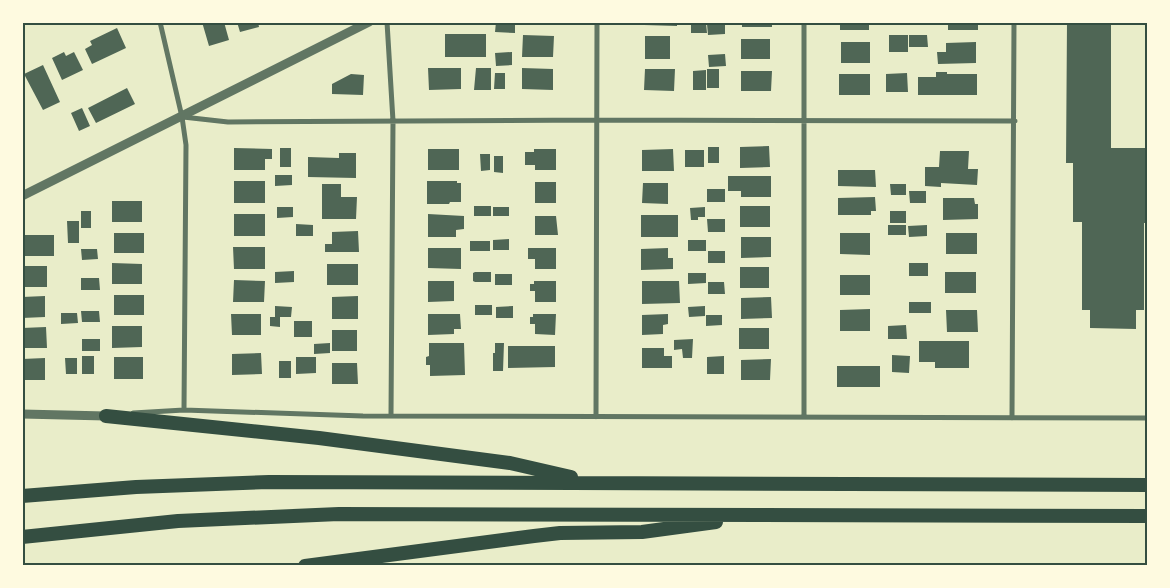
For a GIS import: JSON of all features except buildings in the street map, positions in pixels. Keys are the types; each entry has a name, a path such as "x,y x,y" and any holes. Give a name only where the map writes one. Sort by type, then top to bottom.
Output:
{"highway":[{"path":"106,416 319,438 510,463 599,483"},
{"path":"22,496 202,483 1148,485"},
{"path":"22,537 127,525 287,515 1148,516"},
{"path":"305,566 560,533 642,532 763,515"}],"street":[{"path":"160,22 182,117 186,145 184,410"},
{"path":"22,196 369,22"},
{"path":"387,22 393,121 391,416"},
{"path":"596,417 597,22"},
{"path":"804,22 804,417"},
{"path":"1012,418 1014,22"},
{"path":"182,117 228,122 597,120 1015,121"},
{"path":"22,414 106,416 184,410 391,416 1148,418"}]}
